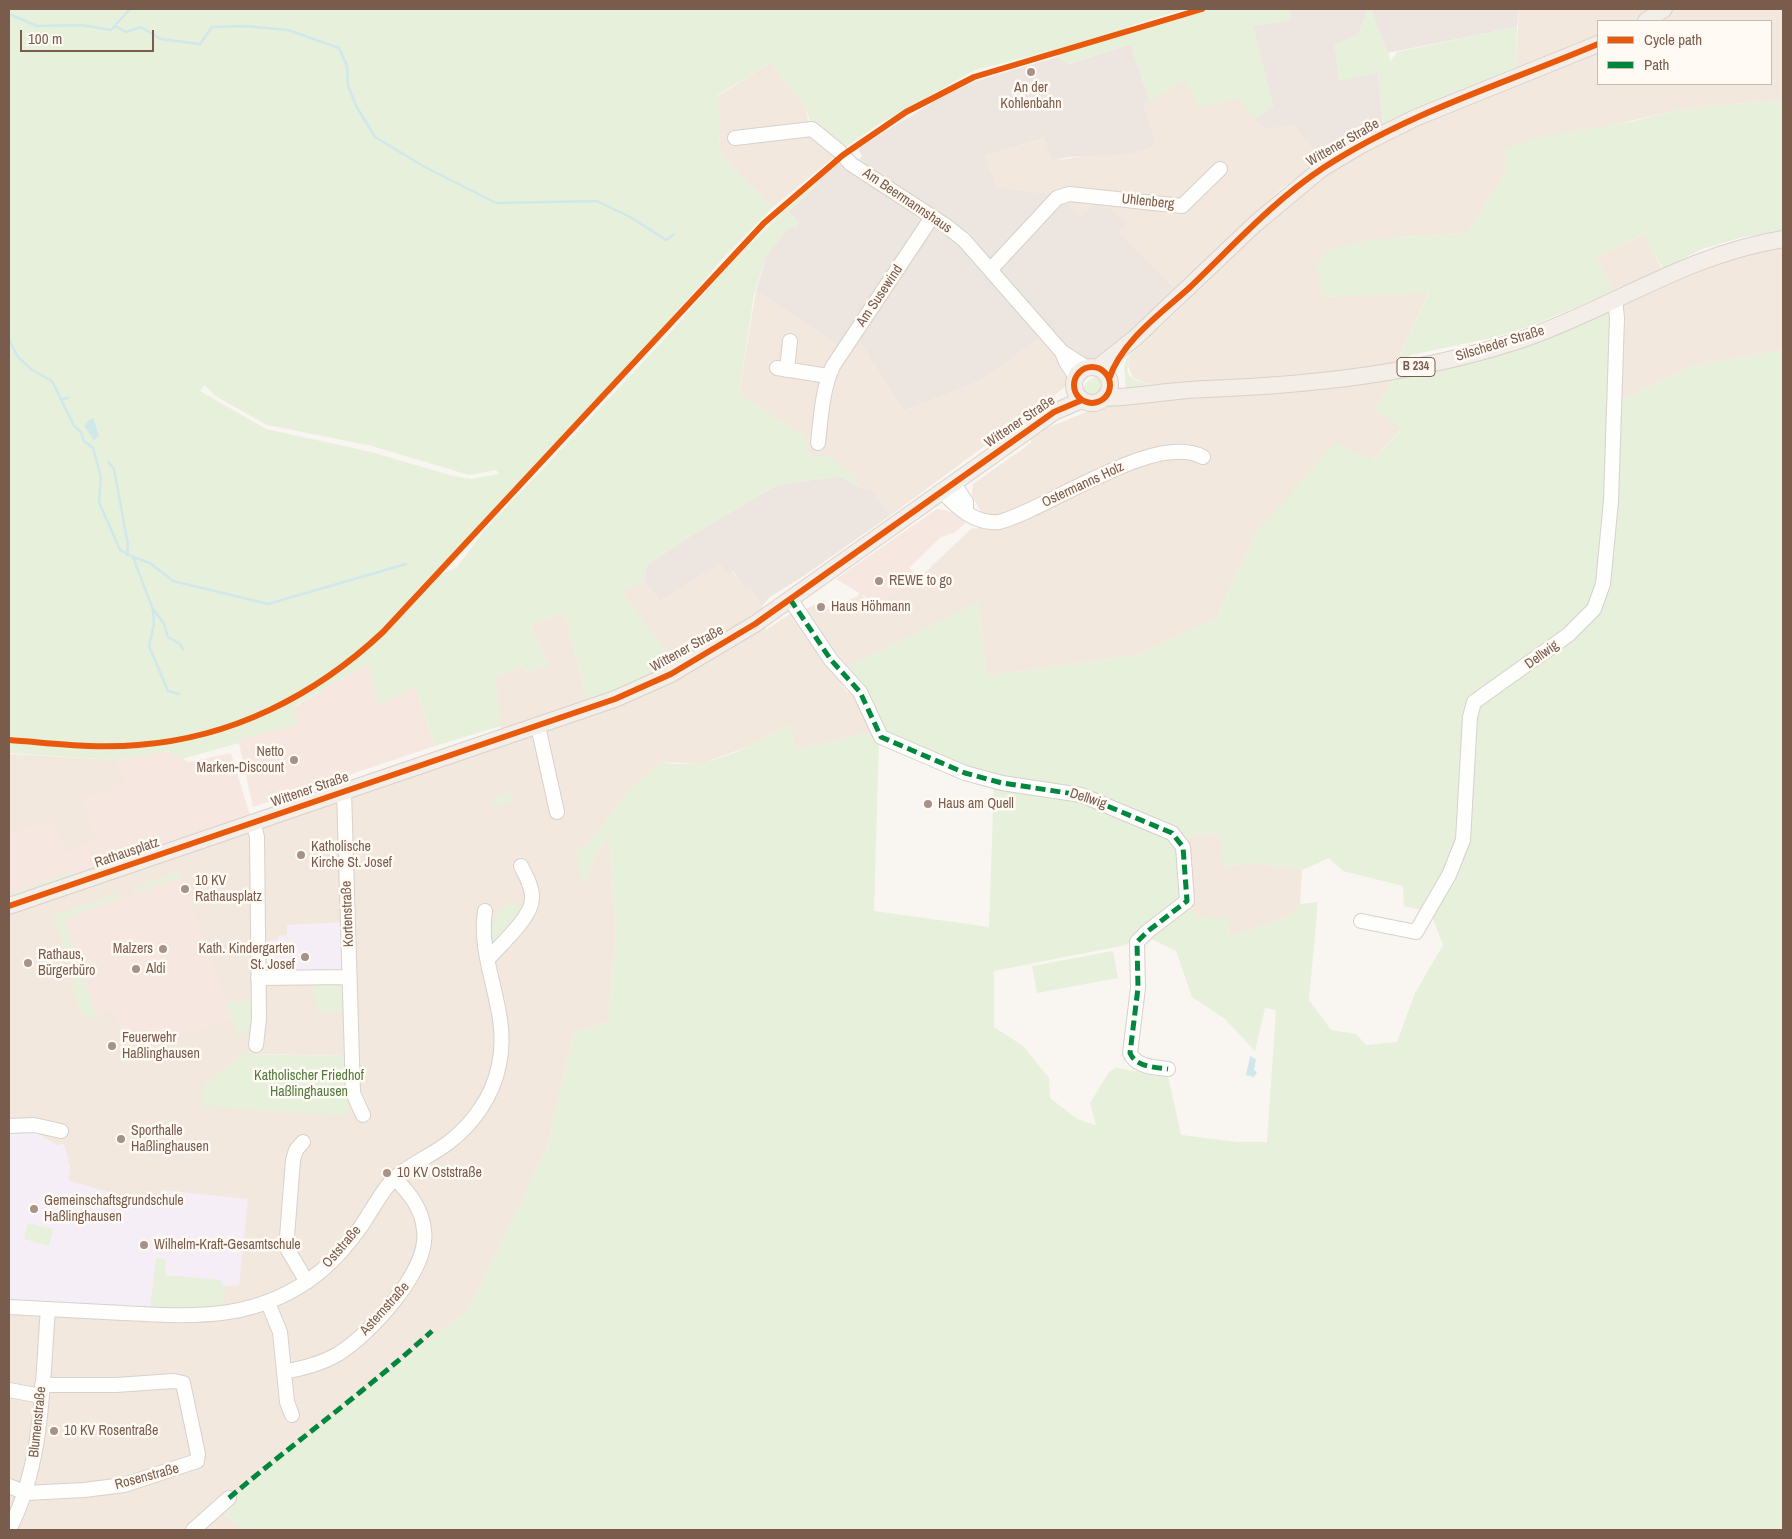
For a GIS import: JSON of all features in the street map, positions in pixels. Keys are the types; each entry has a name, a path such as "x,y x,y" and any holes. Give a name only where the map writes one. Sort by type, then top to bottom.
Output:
{"main road":[{"path":"1648,20 1664,9"},
{"name":"Wittener Straße","path":"253,822 615,699 671,674 713,651 790,599 1054,412 1083,380 1136,338 1269,211 1328,165 1415,118 1597,44"},
{"name":"Silscheder Straße","path":"1108,387 1141,394 1340,379 1401,370 1457,358 1520,340 1571,320 1692,263 1743,247 1783,239"},
{"name":"Wittener Straße","path":"1108,387 1112,372 1136,338"},
{"path":"1104,372 1108,387 1093,403 1083,380 1104,372"},
{"name":"Rathausplatz","path":"9,906 253,822"}],"street":[{"name":"Am Beermannshaus","path":"735,138 812,129 851,164 964,240 1062,352 1083,380"},
{"name":"Uhlenberg","path":"991,269 1057,198 1062,195 1079,195 1182,206 1220,169"},
{"name":"Am Susewind","path":"818,443 828,376 932,217"},
{"name":"Dellwig","path":"1361,921 1416,932 1448,875 1463,840 1470,717 1474,702 1484,693 1534,661 1568,635 1594,609 1603,584 1610,518 1617,318 1615,299"},
{"path":"790,341 782,369 828,376"},
{"name":"Ostermanns Holz","path":"948,488 956,507 984,522 999,522 1122,466 1165,454 1187,452 1203,457"},
{"name":"Dellwig","path":"790,599 834,664 860,692 881,737 965,773 1002,783 1061,790 1090,798 1163,828 1179,839 1185,858 1188,901 1148,931 1137,942 1138,988 1130,1052 1136,1062 1168,1069"},
{"path":"538,726 558,812"},
{"name":"Kortenstraße","path":"344,791 353,1093 362,1115"},
{"path":"253,822 257,837 259,1018 256,1045"},
{"path":"488,959 526,916 532,905 532,894 521,866"},
{"name":"Oststraße","path":"9,1307 190,1317 234,1313 268,1303 307,1282 340,1254 395,1178 413,1164 448,1143 469,1124 483,1105 496,1078 502,1051 502,1025 483,932 485,911"},
{"path":"258,978 350,977"},
{"path":"9,1126 34,1125 61,1131"},
{"path":"303,1142 296,1150 293,1160 287,1238 288,1250 307,1282"},
{"name":"Asternstraße","path":"284,1372 322,1362 353,1343 398,1297 412,1279 424,1249 424,1230 417,1205 395,1178"},
{"path":"268,1303 280,1332 287,1402 292,1415"},
{"name":"Blumenstraße","path":"9,1530 26,1493 36,1453 48,1309"},
{"name":"Rosenstraße","path":"26,1493 84,1490 124,1485 197,1461 198,1454 183,1383 42,1390"},
{"path":"9,1390 42,1390"},
{"path":"9,1486 26,1493"},
{"path":"193,1530 229,1498"}],"shaded area":[{"path":"1290,9 1368,9 1358,35 1335,45 1339,80 1378,73 1383,125 1322,160 1293,125 1267,129 1255,119 1273,107 1253,26 1290,20"},
{"path":"1371,9 1519,9 1517,27 1387,53"},
{"path":"1519,9 1783,9 1783,101 1679,110 1506,149 1505,174 1467,234 1399,237 1323,297 1429,292 1395,366 1348,372 1176,386 1145,383 1133,378 1128,365 1132,355 1258,232 1316,182 1380,143 1457,107 1515,83"},
{"path":"1131,44 1149,101 1143,104 1156,145 1130,154 1068,157 1052,161 1044,138 985,156 997,187 1049,194 1059,189 1067,203 1081,218 1095,205 1110,209 1127,223 1118,232 1177,291 1073,381 1040,338 982,380 904,411 859,341 847,334 839,346 756,291 767,255 789,227 796,228 799,222 788,212 819,183 816,180 847,156 857,162 862,156 858,149 942,97 976,81 1057,57 1069,64"},
{"path":"770,63 805,104 810,131 839,153 773,207 739,174 720,152 718,96"},
{"path":"1184,80 1237,98 1267,129 1293,125 1322,160 1281,189 1177,291 1118,232 1081,219 1059,190 1049,194 997,187 985,156 1045,138 1052,161 1156,145 1142,104"},
{"path":"1645,234 1669,284 1725,258 1783,246 1783,350 1693,366 1618,401 1613,292 1596,256"},
{"path":"756,291 839,346 847,334 859,341 904,411 982,380 1040,338 1073,381 891,515 872,490 859,487 854,478 828,456 812,456 807,450 806,438 739,394"},
{"path":"1395,377 1375,408 1401,429 1372,461 1255,534 1217,618 1138,655 986,676 979,602 843,669 802,611 824,600 828,609 858,596 860,593 873,607 917,576 919,578 971,529 984,527 982,514 972,496 973,484 1031,443 1031,438 1042,430 1099,407"},
{"path":"840,476 859,487 872,490 891,515 770,597 762,606 750,585 744,589 733,571 726,572 720,564 660,601 644,580 647,565 692,535 777,485"},
{"path":"937,509 946,510 968,521 954,533 941,537 909,568 917,576 873,607 866,597 836,579"},
{"path":"720,564 732,571 744,589 750,584 762,606 766,630 793,612 847,692 854,690 872,732 795,750 791,725 750,746 700,764 662,762 627,793 591,842 577,852 584,887 593,859 609,835 616,933 608,1022 574,1032 547,1148 468,1311 284,1454 220,1509 243,1530 9,1530 9,754 118,760 152,852 346,786 501,729 495,677 522,666 527,672 548,665 530,625 564,612 588,703 676,665 621,591 644,580 660,601","holes":["263,1054 349,1056 203,1088 237,1059"]},
{"path":"368,663 415,686 435,746 253,807 238,739 297,725 294,707"},
{"path":"168,751 189,762 231,753 251,819 153,852 9,896 9,834 53,819 65,852 96,841 82,799 126,783 118,760"},
{"path":"1221,833 1224,866 1256,863 1302,870 1300,904 1288,917 1230,937 1228,918 1202,918 1183,907 1184,837"},
{"path":"182,877 232,1019 128,1054 113,1010 96,1016 64,919"},
{"name":"Kath. Kindergarten St. Josef","path":"344,922 341,937 344,972 264,971 264,947 270,947 270,940 278,940 278,936 287,935 287,925"},
{"name":"Wilhelm-Kraft-Gesamtschule","path":"35,1131 56,1145 64,1144 70,1168 68,1180 160,1208 161,1190 248,1199 239,1285 197,1289 195,1311 9,1301 9,1132"}],"green space":[{"path":"9,9 1184,9 1127,27 1131,33 1212,9 1290,9 1290,20 1253,26 1274,107 1255,119 1237,98 1199,108 1184,80 1149,101 1131,44 1068,64 1057,57 1055,50 975,70 876,126 843,149 811,126 805,104 770,63 718,95 720,152 739,174 773,207 726,255 646,347 428,580 457,567 484,531 660,344 734,260 816,180 820,182 788,212 799,222 796,228 789,228 767,255 754,294 739,394 806,438 807,450 812,456 828,456 837,461 855,478 859,487 840,476 777,485 692,535 647,565 644,580 621,591 677,665 588,703 564,612 530,625 548,665 527,672 522,666 495,677 501,726 435,746 415,686 379,706 368,664 294,706 298,725 239,739 239,743 182,759 168,751 118,760 9,753","holes":["204,385 217,397 267,425 372,446 469,475 496,470 499,474 471,479 453,476 371,452 266,429 200,391"]},
{"path":"1368,9 1371,9 1391,61 1397,52 1517,27 1516,67 1383,125 1378,73 1339,81 1335,45 1358,35"},
{"path":"1783,101 1783,230 1743,237 1702,249 1663,269 1644,234 1596,256 1613,292 1528,327 1496,337 1411,355 1395,366 1429,293 1322,297 1317,264 1330,250 1340,246 1374,240 1467,234 1505,174 1505,149 1533,138 1630,122 1679,110"},
{"path":"1610,309 1615,314 1610,471 1615,468 1618,401 1693,366 1783,350 1783,1530 243,1530 220,1509 284,1454 468,1311 547,1148 574,1032 608,1022 616,933 609,835 593,859 584,888 576,852 591,842 627,793 662,762 679,764 713,760 745,748 791,725 795,750 872,732 879,740 874,911 989,927 994,784 1077,795 1160,829 1178,840 1183,856 1184,896 1174,907 1126,945 994,971 994,1027 1023,1046 1049,1078 1050,1098 1077,1119 1096,1125 1090,1103 1109,1072 1116,1068 1168,1076 1181,1135 1238,1142 1267,1142 1276,1010 1265,1008 1255,1051 1224,1018 1192,997 1176,951 1147,937 1183,907 1202,918 1229,918 1230,937 1288,917 1300,904 1318,902 1309,1000 1331,1030 1356,1034 1366,1045 1397,1042 1415,993 1443,945 1431,913 1457,863 1467,836 1472,718 1474,711 1479,701 1500,686 1469,695 1461,842 1453,862 1426,911 1404,906 1403,886 1343,871 1329,858 1302,870 1256,863 1223,866 1220,833 1184,837 1171,828 1075,791 1007,781 961,769 909,747 884,733 860,688 843,669 979,601 986,676 1138,655 1217,618 1255,534 1335,442 1372,461 1401,430 1375,408 1395,377 1495,356 1559,332"},
{"path":"1159,327 1160,329 1134,355 1129,363 1128,370 1131,377 1140,382 1176,386 1138,389 1126,387 1125,362 1138,345"},
{"path":"1096,376 1101,382 1100,391 1095,395 1088,395 1082,389 1088,381"},
{"path":"511,794 512,803 493,806 492,801 497,796"},
{"path":"181,871 179,878 133,894 135,887"},
{"path":"70,872 71,875 9,896 9,895"},
{"path":"116,893 118,899 64,919 96,1016 89,1019 79,1010 55,915"},
{"path":"510,903 524,907 492,950 490,928 497,918 498,910"},
{"path":"1113,951 1118,978 1037,993 1032,966"},
{"path":"314,980 345,981 348,1012 319,1013 314,997"},
{"path":"255,1001 256,1028 238,1036 226,1002"},
{"name":"Katholischer Friedhof Haßlinghausen","path":"238,1054 349,1056 350,1091 348,1116 202,1106 203,1088 237,1059"},
{"path":"28,1223 53,1229 49,1246 24,1239"},
{"path":"156,1258 166,1259 165,1275 220,1280 225,1288 223,1309 150,1309"}],"water":[{"path":"93,418 99,436 94,440 84,426"},
{"path":"1250,1056 1256,1059 1254,1070 1257,1072 1254,1077 1246,1075"}],"waterway":[{"path":"9,14 37,26 81,25 111,30 130,9"},
{"path":"115,26 126,32 141,27 161,39 200,44 212,27 244,26 288,30 339,48 347,66 348,85 356,106 375,137 423,166 496,203 597,201 632,218 666,240 674,234"},
{"path":"9,330 9,338"},
{"path":"9,340 18,357 32,370 52,381 74,426 81,432 84,441 93,448 101,477 99,502 120,550 133,557 153,610 154,624 149,646 168,691 179,694"},
{"path":"60,399 68,398"},
{"path":"108,462 114,469 128,545 127,555"},
{"path":"133,557 150,563 173,581 268,604 406,564"},
{"path":"154,610 164,624 168,637 180,644 183,649"}],"marked path":[{"path":"790,599 831,660 860,692 881,737 965,773 1002,783 1081,795 1172,833 1183,847 1187,901 1148,931 1137,942 1138,988 1130,1053 1141,1064 1168,1069"},
{"path":"229,1498 432,1331"}],"cycle path":[{"path":"9,740 106,746 172,741 238,723 270,710 300,694 329,676 383,632 764,223 843,155 906,112 974,77 1202,9"},
{"path":"1109,379 1122,353 1142,329 1188,289 1270,210 1323,168 1355,148 1423,115 1597,44"},
{"path":"1092,367 1099,368 1105,372 1109,378 1110,385 1109,392 1105,398 1099,402 1092,403 1085,402 1079,398 1075,392 1074,385 1075,378 1079,372 1085,368 1092,367"},
{"path":"9,906 615,699 671,674 755,624 1054,412 1082,400"}],"place":[{"name":"An der Kohlenbahn","path":"1031,72"},
{"name":"REWE to go","path":"879,581"},
{"name":"Haus Höhmann","path":"821,607"},
{"name":"Netto Marken-Discount","path":"294,760"},
{"name":"Haus am Quell","path":"928,804"},
{"name":"Katholische Kirche St. Josef","path":"301,855"},
{"name":"10 KV Rathausplatz","path":"185,889"},
{"name":"Malzers","path":"163,949"},
{"name":"Kath. Kindergarten St. Josef","path":"305,957"},
{"name":"Rathaus, Bürgerbüro","path":"28,963"},
{"name":"Aldi","path":"136,969"},
{"name":"Feuerwehr Haßlinghausen","path":"112,1046"},
{"name":"Sporthalle Haßlinghausen","path":"121,1139"},
{"name":"10 KV Oststraße","path":"387,1173"},
{"name":"Gemeinschaftsgrundschule Haßlinghausen","path":"34,1209"},
{"name":"Wilhelm-Kraft-Gesamtschule","path":"144,1245"},
{"name":"10 KV Rosentraße","path":"54,1431"}]}
